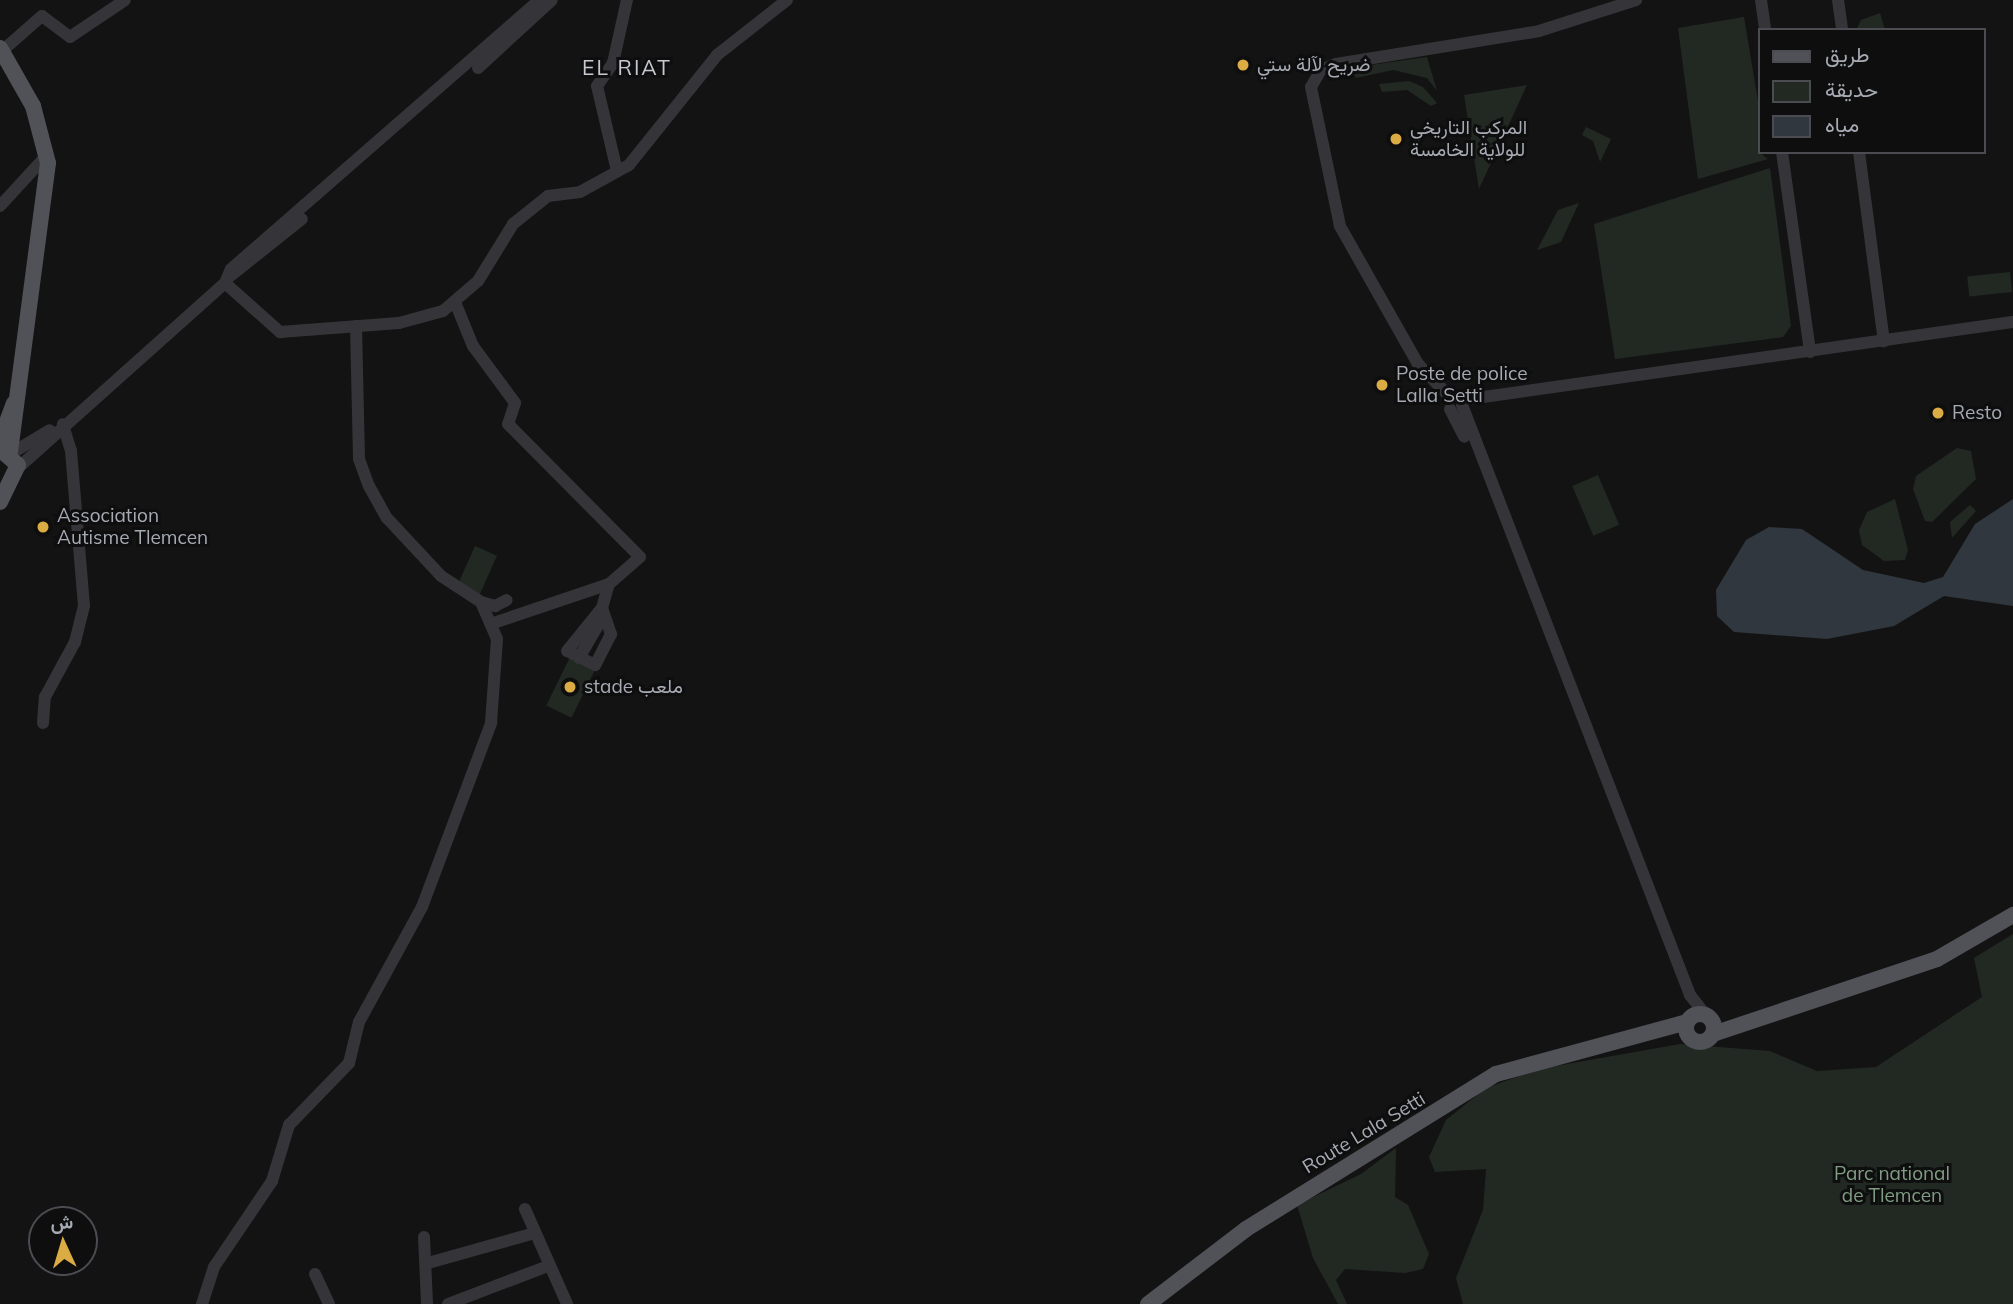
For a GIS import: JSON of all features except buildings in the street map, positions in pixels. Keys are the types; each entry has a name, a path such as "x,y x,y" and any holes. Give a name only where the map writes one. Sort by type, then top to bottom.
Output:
{"main road":[{"path":"1,49 33,106 46,156 46,217 1,504"},
{"path":"1622,1042 1692,1039 1704,1041 1713,1034 1793,1004 1937,959 2013,915"},
{"path":"1622,1042 1707,1015 1793,1004"},
{"path":"1707,1015 1713,1034"},
{"path":"1687,1021 1692,1039"},
{"name":"Route Lala Setti","path":"1148,1304 1246,1229 1496,1074 1622,1042"}],"street":[{"path":"1,49 42,16 70,37 125,0"},
{"path":"227,280 237,264 539,0"},
{"path":"8,453 63,424 552,0"},
{"path":"617,171 597,86 613,63 627,0"},
{"path":"227,280 280,332 424,319 455,302 532,207 548,197 580,192 617,171 678,110 716,55 787,0"},
{"path":"1636,0 1539,31 1321,70 1311,99 1340,226 1418,365 1456,403 1688,991 1707,1015"},
{"path":"1760,0 1765,28"},
{"path":"1838,0 1842,28"},
{"path":"1782,154 1810,352"},
{"path":"1858,154 1884,341"},
{"path":"0,206 46,156"},
{"path":"455,302 473,346 515,403 508,424 639,557 609,584 494,623"},
{"path":"1456,403 2013,322"},
{"path":"356,326 359,459 369,486 405,540 441,576 481,602 495,606 507,600"},
{"path":"1456,403 1687,1021"},
{"path":"43,723 47,691 75,642 84,606 71,451 63,424"},
{"path":"583,660 604,616 609,584"},
{"path":"202,1304 214,1267 272,1181 289,1125 349,1063 359,1022 422,906 491,723 494,623 481,602"},
{"path":"525,1209 567,1304"},
{"path":"428,1263 535,1233"},
{"path":"424,1237 432,1301"},
{"path":"449,1304 548,1266"},
{"path":"315,1274 329,1304"}],"green space":[{"path":"1880,13 1884,28 1857,28 1861,20"},
{"path":"1744,17 1758,101 1758,154 1768,159 1698,179 1678,28"},
{"path":"1427,57 1437,91 1427,78 1393,70 1356,78 1350,68"},
{"path":"1409,81 1423,87 1437,103 1431,106 1407,90 1382,92 1379,84"},
{"path":"1527,85 1479,189 1464,95"},
{"path":"1586,127 1611,139 1600,162 1593,141 1582,135"},
{"path":"1770,168 1791,326 1783,337 1615,359 1594,224"},
{"path":"1579,203 1561,242 1537,250 1558,210"},
{"path":"2010,272 2012,292 1969,296 1967,276"},
{"path":"1957,448 1971,451 1976,479 1932,522 1925,521 1913,489 1916,476"},
{"path":"1598,475 1619,525 1593,536 1572,486"},
{"path":"1895,499 1908,550 1905,560 1884,561 1862,545 1859,530 1867,512"},
{"path":"1970,505 1976,511 1952,538 1950,522"},
{"path":"475,546 497,556 479,595 458,585"},
{"name":"stade ملعب","path":"570,657 595,669 571,718 546,706"},
{"name":"Parc national de Tlemcen","path":"2013,934 2013,1304 1463,1304 1456,1278 1483,1210 1486,1169 1435,1172 1429,1157 1446,1120 1486,1088 1539,1069 1680,1044 1770,1051 1817,1071 1876,1067 1982,997 1974,958"},
{"path":"1396,1148 1395,1197 1408,1205 1429,1254 1423,1269 1405,1273 1345,1269 1336,1280 1347,1304 1338,1304 1313,1258 1297,1205 1361,1174"}],"water":[{"path":"2013,499 2013,606 1944,596 1894,626 1827,639 1734,632 1717,616 1716,590 1746,540 1769,527 1802,529 1863,570 1924,583 1943,577 1975,524"}],"place":[{"name":"ضريح لآلة ستي","path":"1243,65"},
{"name":"المركب التاريخي للولاية الخامسة","path":"1396,139"},
{"name":"Poste de police Lalla Setti","path":"1382,385"},
{"name":"Resto","path":"1938,413"},
{"name":"Association Autisme Tlemcen","path":"43,527"},
{"name":"stade ملعب","path":"570,687"}],"district":[{"name":"EL RIAT","path":"627,67"}]}
